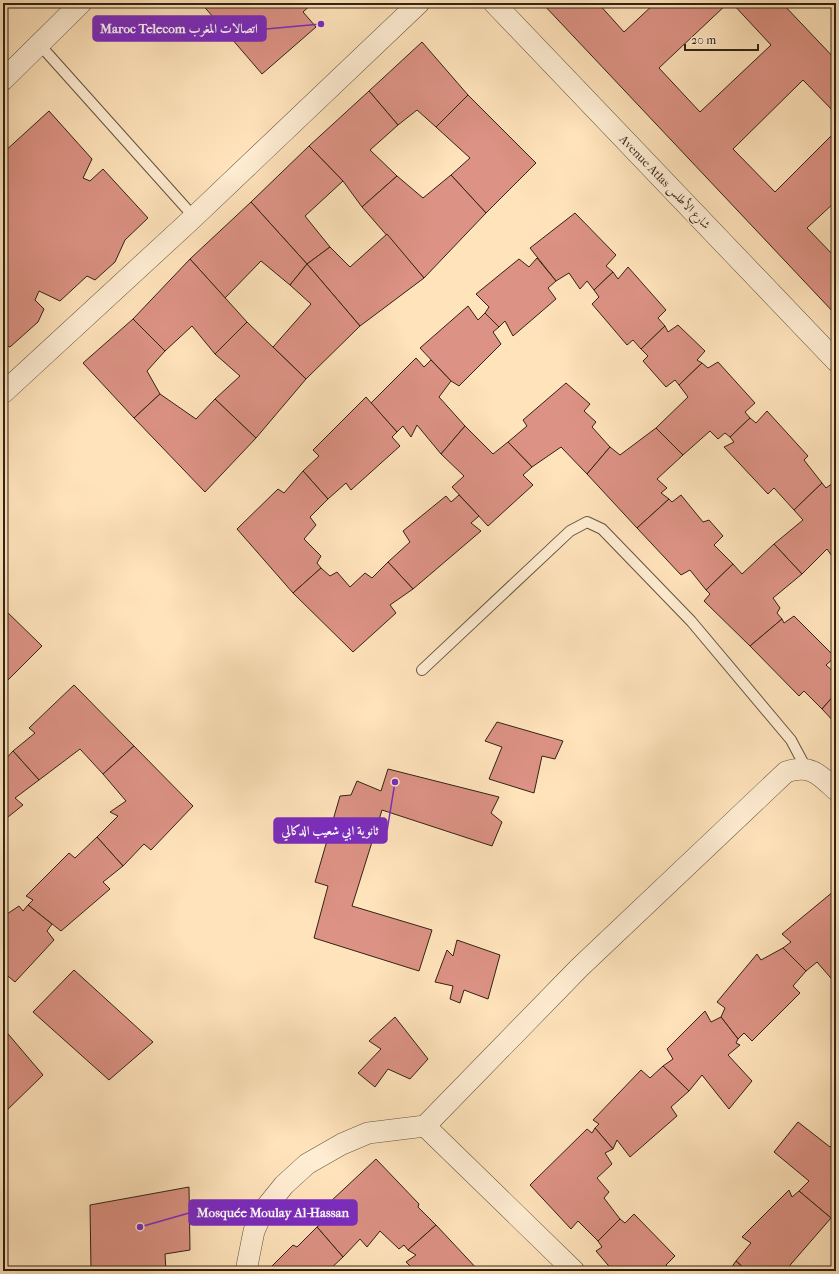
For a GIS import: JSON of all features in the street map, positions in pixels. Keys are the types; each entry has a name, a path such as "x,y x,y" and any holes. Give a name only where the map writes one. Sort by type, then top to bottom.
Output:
{"street":[{"path":"3,80 81,3"},
{"path":"3,394 194,217 419,3"},
{"name":"Avenue Atlas شارع الأطلس","path":"494,3 836,361"},
{"path":"246,1271 254,1231 263,1211 284,1185 307,1164 342,1144 368,1133 425,1126 579,968 786,772 797,768 807,770 818,774 836,790"},
{"path":"425,1126 574,1271"}],"lane":[{"path":"40,45 194,217"},
{"path":"422,670 570,532 586,522 602,529 691,621 791,740 807,770"}],"building":[{"path":"3,3 14,3 3,12"},
{"path":"201,3 313,3 303,12 316,27 262,74"},
{"path":"542,3 598,3 624,32 655,3 728,3 659,68 700,112 771,45 732,3 782,3 836,60 836,114 803,80 733,149 775,192 836,131 836,201 807,228 836,258 836,315"},
{"path":"422,42 468,95 436,127 417,110 398,125 369,91"},
{"path":"369,91 398,125 370,150 397,176 362,207 343,181 309,146"},
{"path":"468,95 536,163 486,213 451,175 470,158 436,127"},
{"path":"49,111 92,159 83,178 90,181 103,169 148,218 125,240 115,262 95,280 87,276 60,301 39,291 35,300 44,309 38,322 10,347 3,344 3,153"},
{"path":"309,146 343,181 305,216 330,247 307,264 251,202"},
{"path":"451,175 486,213 424,278 362,207 397,176 423,198"},
{"path":"251,202 307,264 290,285 261,261 225,298 190,259"},
{"path":"575,213 616,255 606,266 613,272 594,290 587,281 580,289 569,273 556,281 530,248"},
{"path":"387,234 424,278 360,326 307,264 330,247 350,267"},
{"path":"537,258 556,281 548,288 556,299 513,336 505,321 499,327 485,313 489,307 476,294 519,259 529,267"},
{"path":"190,259 247,322 215,354 192,326 165,351 133,319"},
{"path":"307,264 360,326 306,379 273,347 311,304 290,285"},
{"path":"628,267 666,310 658,318 665,326 641,349 633,340 627,345 592,304 599,297 594,290 613,272 618,279"},
{"path":"468,306 478,320 485,313 499,327 493,332 501,344 459,386 451,381 420,348"},
{"path":"133,319 165,351 147,371 160,394 134,418 83,363"},
{"path":"247,322 306,379 256,438 215,399 240,376 215,354"},
{"path":"678,325 705,351 697,360 702,363 679,385 675,380 666,387 643,361 648,356 641,349 665,326 668,332"},
{"path":"416,358 424,367 431,360 451,381 439,397 465,426 441,454 417,425 411,437 403,426 397,432 371,403"},
{"path":"718,362 755,403 745,412 750,418 730,437 725,433 718,439 710,431 683,455 656,428 688,397 679,385 702,363 708,368"},
{"path":"566,383 590,404 584,411 596,422 592,427 610,447 587,474 561,447 532,467 508,442 527,426 523,420"},
{"path":"160,394 196,419 215,399 256,438 205,492 134,418"},
{"path":"366,397 397,432 392,437 400,446 351,490 346,483 328,499 303,471 319,456 313,450"},
{"path":"767,411 808,456 804,460 822,483 794,510 774,488 768,494 724,447 734,442 730,437 750,418 756,423"},
{"path":"465,426 493,454 508,442 532,467 523,475 533,485 488,526 452,487 464,476 441,454"},
{"path":"656,428 683,455 657,479 667,488 661,493 669,499 637,528 587,474 610,447 620,455"},
{"path":"303,471 328,499 310,517 316,525 304,539 321,556 317,563 321,568 293,593 237,529 278,489 284,493"},
{"path":"822,483 826,488 833,483 836,486 836,556 834,559 827,549 802,574 774,544 803,520 794,510"},
{"path":"459,495 479,516 471,523 481,531 413,589 388,562 410,542 403,531 446,496 451,502"},
{"path":"681,495 703,522 709,520 723,536 714,545 733,564 706,590 690,570 681,575 637,528 669,499 672,502"},
{"path":"774,544 802,574 773,598 780,608 777,613 782,619 750,646 704,601 710,594 706,590 733,564 742,574"},
{"path":"388,562 413,589 390,605 396,613 353,652 293,593 321,568 330,576 337,572 350,587 365,573 372,578"},
{"path":"3,608 42,646 3,685"},
{"path":"794,616 835,657 826,665 836,674 836,693 822,709 804,691 799,696 750,646 782,619 784,623"},
{"path":"74,685 134,746 103,774 80,749 39,780 13,751 35,733 29,728"},
{"path":"836,693 836,724 822,709"},
{"path":"497,722 563,741 555,759 542,756 534,793 489,779 502,747 485,741"},
{"path":"134,746 193,806 151,850 144,844 123,866 97,837 118,816 110,812 126,801 103,774"},
{"path":"13,751 39,780 15,798 23,805 3,821 3,762"},
{"path":"388,769 499,797 491,813 502,822 492,846 382,810 352,906 432,930 419,971 314,938 328,886 315,882 340,796 351,795 357,781 381,791"},
{"path":"97,837 123,866 103,882 110,889 61,931 28,905 33,900 26,896 69,853 75,858"},
{"path":"834,891 836,892 836,984 817,962 806,971 783,948 791,942 782,934"},
{"path":"28,905 52,924 47,931 54,940 15,982 3,972 3,909 7,914 19,906 23,911"},
{"path":"457,940 500,955 488,999 464,990 460,1003 450,999 453,986 435,982 447,950 453,956"},
{"path":"783,948 806,971 793,986 800,993 752,1041 744,1033 738,1039 721,1017 725,1008 717,1002 757,954 761,960"},
{"path":"74,970 153,1042 109,1080 33,1012"},
{"path":"705,1011 711,1022 721,1017 738,1039 736,1043 740,1045 728,1055 752,1081 729,1109 702,1075 689,1091 663,1066 673,1059 667,1049"},
{"path":"395,1017 428,1059 410,1079 388,1069 375,1087 358,1073 381,1049 369,1041"},
{"path":"3,1028 43,1075 3,1114"},
{"path":"663,1066 689,1091 671,1107 677,1116 630,1157 617,1140 613,1149 595,1128 599,1124 593,1120 641,1070 650,1078"},
{"path":"798,1122 830,1147 836,1142 836,1212 831,1218 799,1191 809,1181 774,1152"},
{"path":"595,1128 613,1149 605,1153 612,1164 597,1178 609,1192 604,1198 620,1219 598,1241 578,1221 571,1229 530,1185 587,1129 592,1133"},
{"path":"376,1159 419,1204 418,1207 436,1225 408,1250 404,1245 399,1249 380,1231 367,1247 360,1239 343,1257 317,1227 337,1211 330,1202"},
{"path":"189,1187 190,1250 165,1254 166,1271 91,1271 90,1205"},
{"path":"789,1190 792,1197 799,1191 831,1218 785,1271 777,1268 775,1271 747,1271 736,1261 751,1243 742,1237"},
{"path":"634,1214 675,1256 666,1265 672,1271 613,1271 596,1251 602,1247 598,1241 620,1219 625,1223"},
{"path":"436,1225 479,1271 415,1271 406,1262 416,1255 408,1250"},
{"path":"317,1227 343,1257 328,1271 267,1271 293,1245 297,1247"},
{"path":"736,1261 747,1271 729,1271"}],"place":[{"name":"Maroc Telecom اتصالات المغرب","path":"321,24"},
{"name":"ثانوية ابي شعيب الدكالي","path":"395,782"},
{"name":"Mosquée Moulay Al-Hassan","path":"140,1227"}]}
